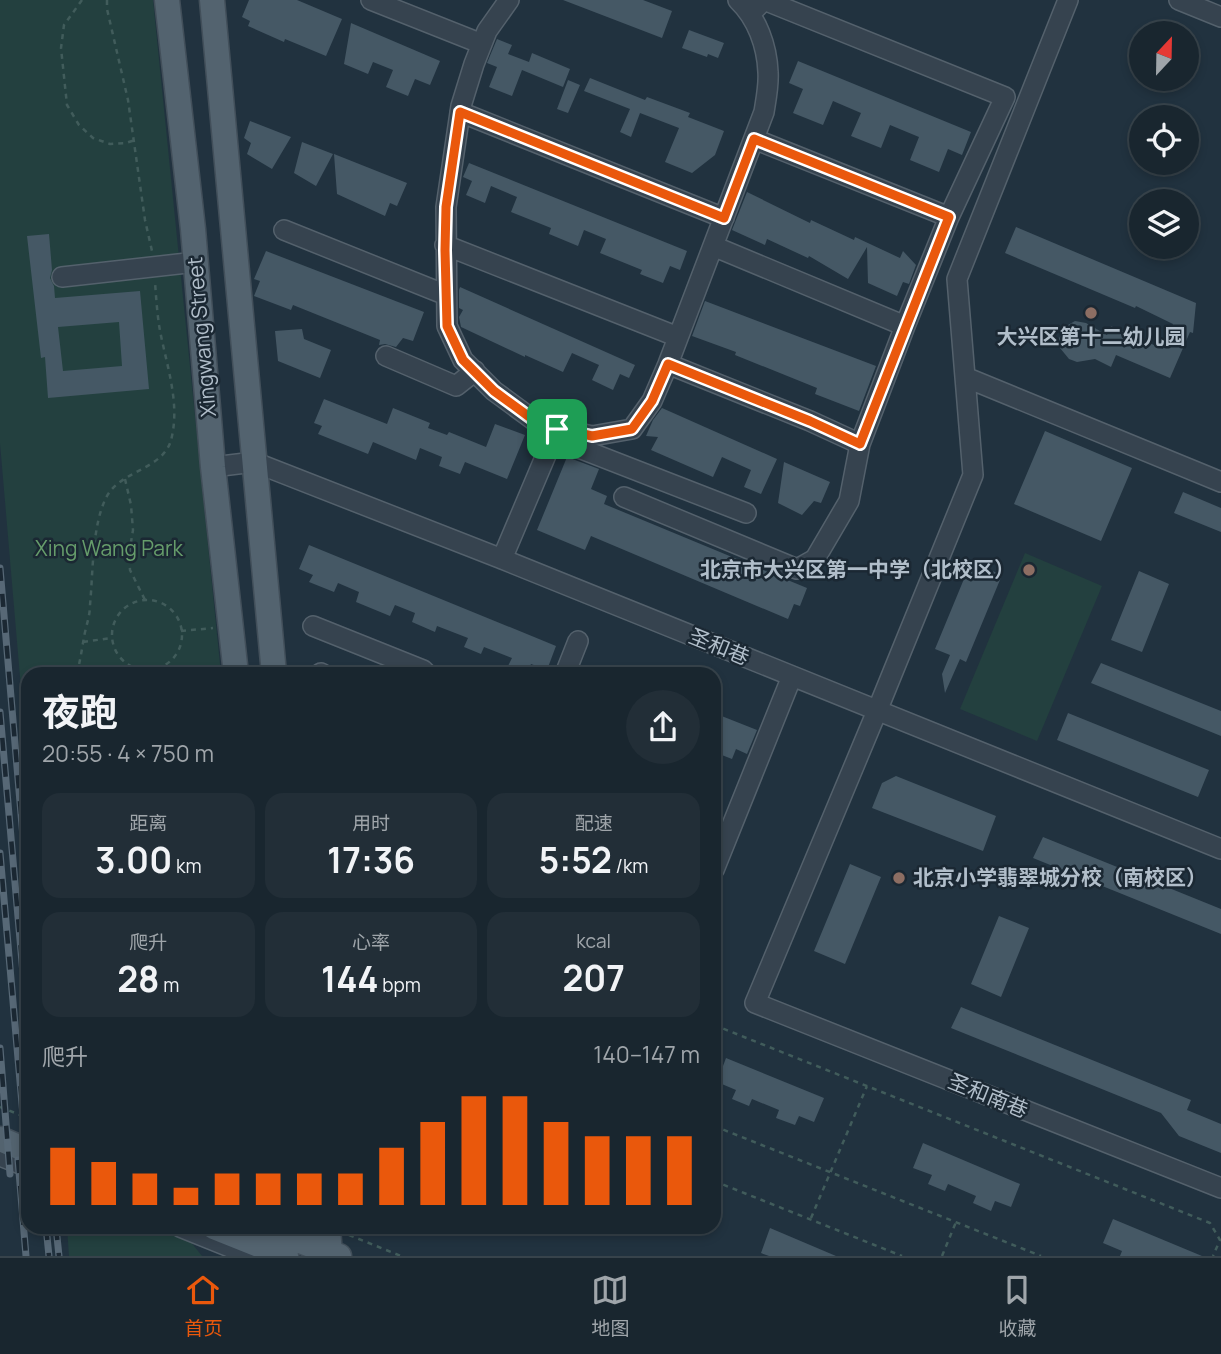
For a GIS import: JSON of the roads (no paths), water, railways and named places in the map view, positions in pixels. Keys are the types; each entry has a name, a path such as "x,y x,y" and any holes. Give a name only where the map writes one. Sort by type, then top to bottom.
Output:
{"main road":[{"name":"Xingwang Street","path":"167,0 196,262 235,667"},
{"name":"Xingwang Street","path":"212,0 273,667"},
{"path":"0,1122 21,1130"},
{"path":"0,1139 21,1148"},
{"path":"245,1234 333,1255 329,1234"},
{"path":"276,1234 294,1245"}],"street":[{"path":"371,0 482,44"},
{"path":"509,0 487,31 460,112 446,207 447,326 463,360 494,391 539,424 746,513"},
{"path":"555,433 592,436 632,429 652,401 764,112 768,72 761,34 744,7 764,0 1005,97 949,217 905,327 860,444 849,501 815,559 797,569 624,497"},
{"path":"877,711 973,475 957,279 1068,0"},
{"path":"1179,0 1221,17"},
{"path":"460,112 724,218"},
{"path":"754,139 949,217"},
{"path":"284,230 446,295"},
{"path":"445,244 678,337"},
{"path":"713,246 905,327"},
{"path":"62,277 196,262"},
{"path":"386,356 456,386 475,371"},
{"path":"668,364 860,444"},
{"path":"965,377 1221,482"},
{"path":"502,559 555,433"},
{"name":"圣和巷","path":"214,467 254,462 1221,849"},
{"path":"313,626 416,667"},
{"path":"568,667 578,641"},
{"path":"721,853 792,676"},
{"name":"圣和南巷","path":"877,711 755,1003 1221,1188"},
{"path":"0,1156 21,1164"},
{"path":"197,1234 252,1256"}],"railway":[{"path":"0,568 21,814"},
{"path":"0,712 21,951"},
{"path":"0,853 21,1093"},
{"path":"0,1048 10,1174"},
{"path":"18,1160 21,1196"},
{"path":"24,1234 26,1256"},
{"path":"47,1234 49,1256"},
{"path":"57,1234 59,1256"}],"place":[{"name":"大兴区第十二幼儿园","path":"1091,313"},
{"name":"北京市大兴区第一中学（北校区）","path":"1029,570"},
{"name":"北京小学翡翠城分校（南校区）","path":"899,878"}],"park label":[{"name":"Xing Wang Park","path":"109,549"}]}
